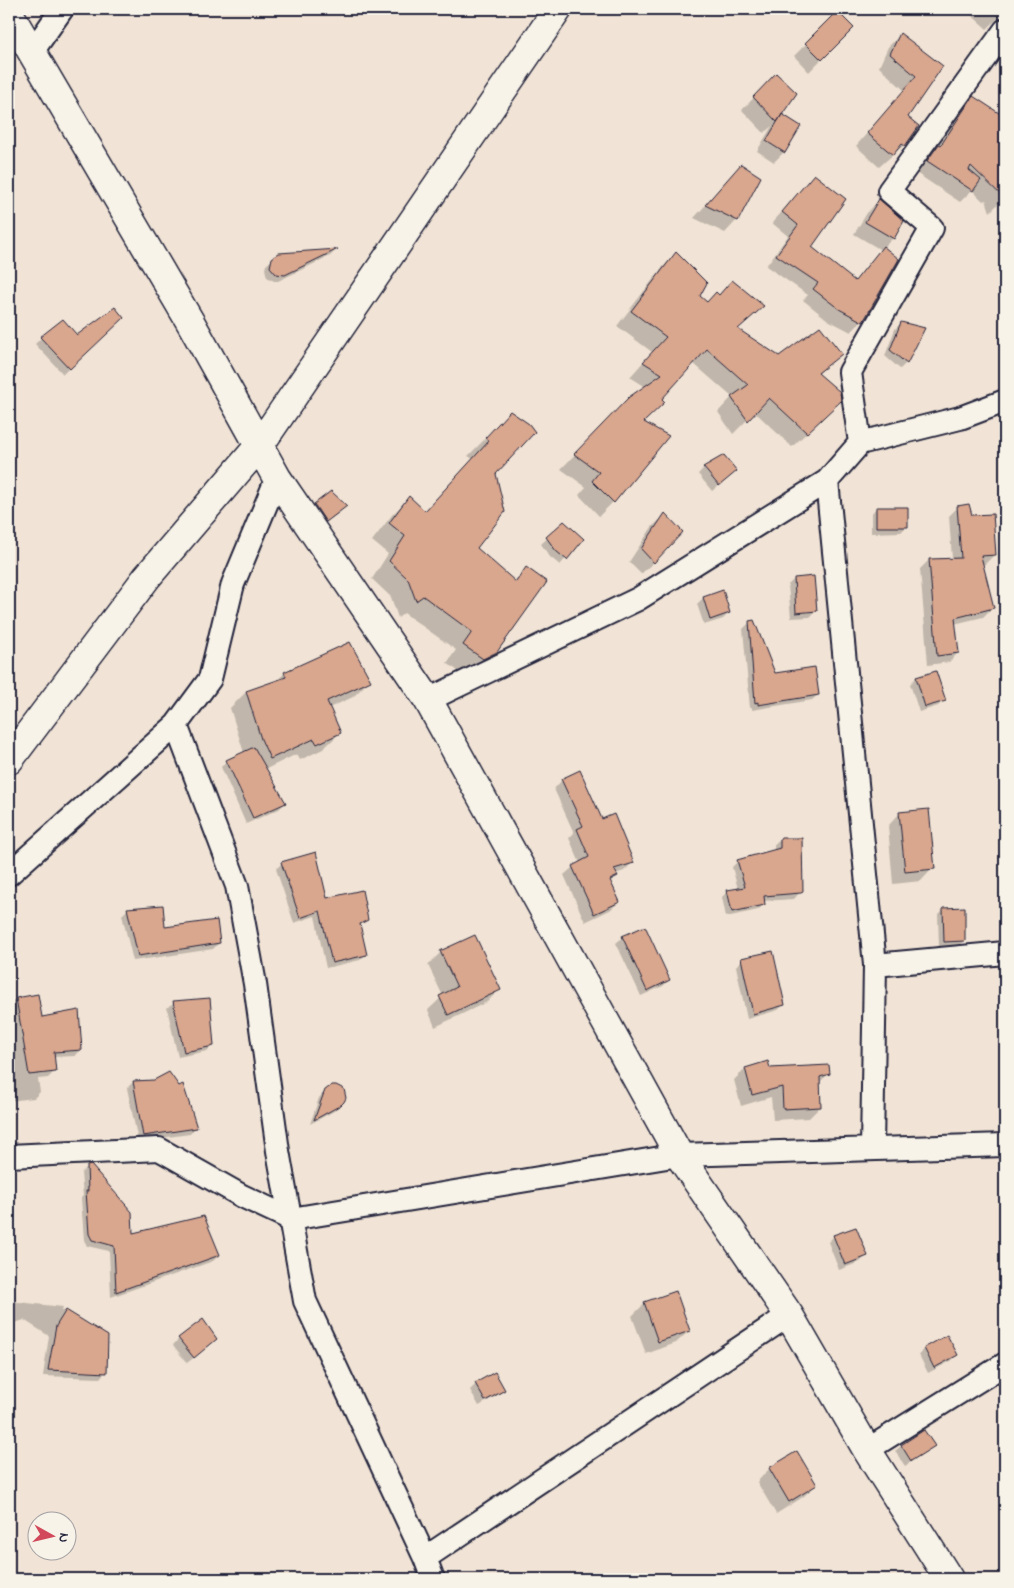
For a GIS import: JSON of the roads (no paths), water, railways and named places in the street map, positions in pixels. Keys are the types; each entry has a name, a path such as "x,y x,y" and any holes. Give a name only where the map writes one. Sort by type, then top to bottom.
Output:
{"street":[{"path":"32,52 62,9"},
{"path":"9,760 147,577 259,446 558,9"},
{"path":"9,12 192,325 277,478 428,700 679,1155 789,1315 867,1450 949,1579"},
{"path":"860,443 850,372 932,228 889,191 1005,30"},
{"path":"428,700 638,599 827,481 860,443 960,418 1005,401"},
{"path":"9,874 176,725 210,679 233,584 277,478"},
{"path":"827,481 875,965 872,1149"},
{"path":"176,725 237,886 255,984 278,1151 305,1301 425,1558 433,1579"},
{"path":"875,965 1005,954"},
{"path":"9,1156 159,1149 242,1196 291,1219 679,1155 1005,1145"},
{"path":"425,1558 789,1315"},
{"path":"867,1450 1005,1364"}]}
